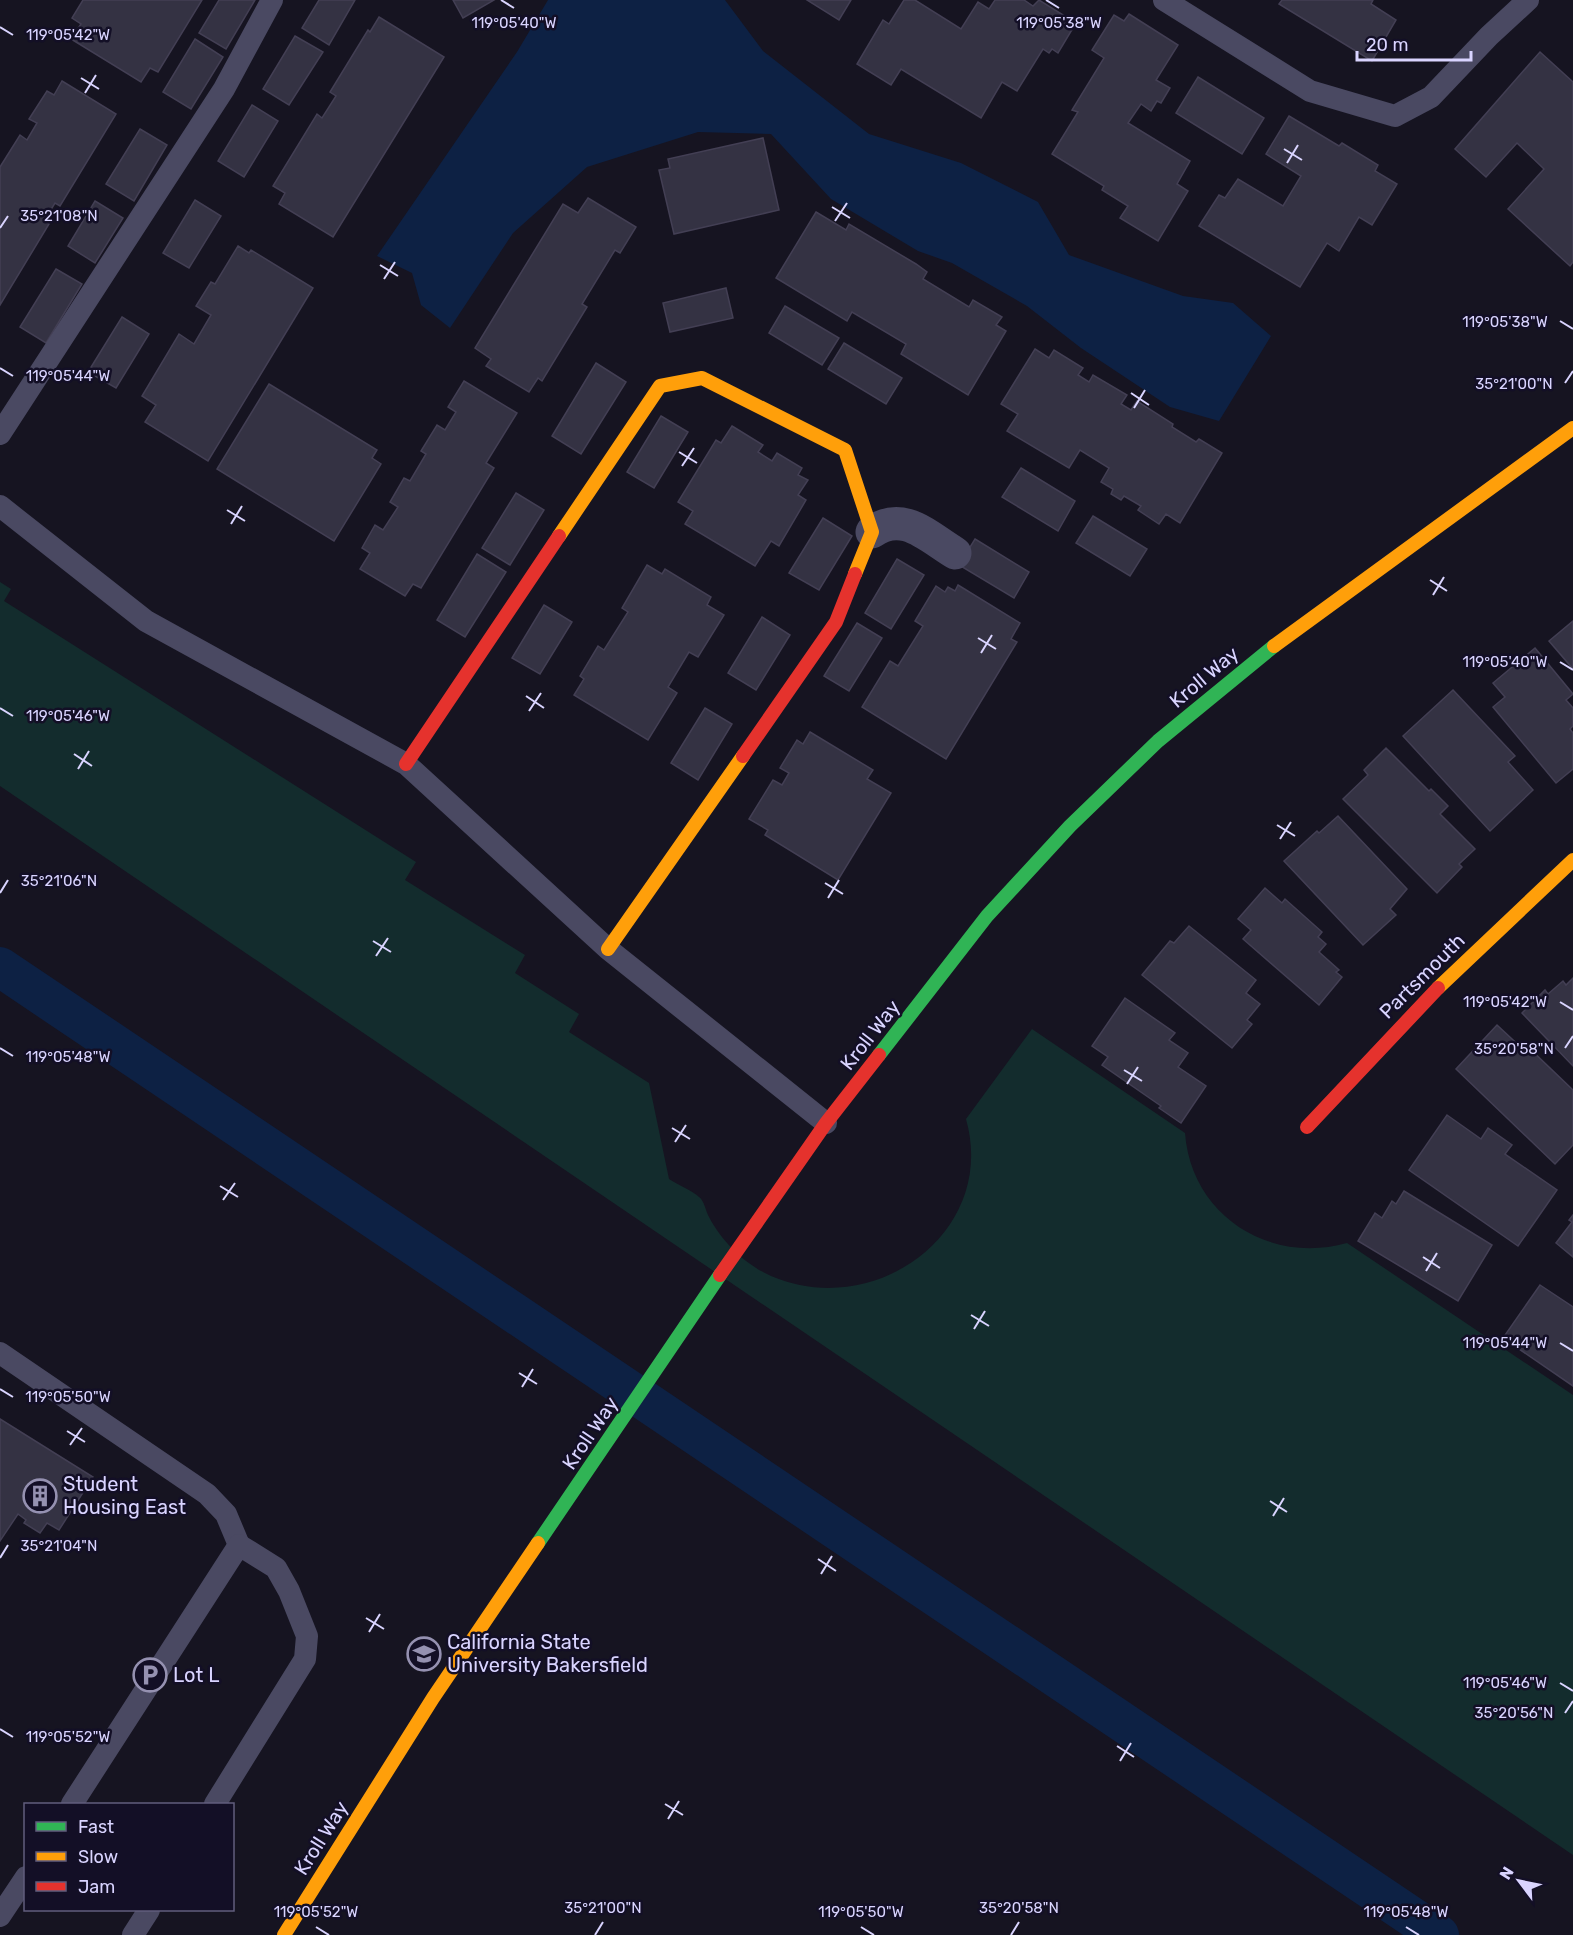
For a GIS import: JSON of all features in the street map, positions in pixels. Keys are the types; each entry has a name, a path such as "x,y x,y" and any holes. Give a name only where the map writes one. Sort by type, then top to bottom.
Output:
{"street":[{"path":"406,764 660,386 702,378 845,450 872,532"},
{"name":"Kroll Way","path":"284,1935 433,1698 672,1345 826,1123 987,916 1070,825 1158,741 1252,662 1573,428"},
{"path":"608,949 836,622 872,532 882,525 905,522 955,553"},
{"name":"Partsmouth","path":"1307,1127 1416,1007 1539,889 1573,860"}],"lane":[{"path":"0,434 224,89 272,0"},
{"path":"1164,0 1310,91 1395,116 1431,97 1489,36 1528,0"},
{"path":"0,506 146,621 406,764 608,949 826,1123"},
{"path":"0,1353 207,1494 226,1514 239,1545 276,1568 289,1591 307,1636 305,1659 215,1803"},
{"path":"73,1803 239,1545"},
{"path":"0,1916 24,1880"},
{"path":"134,1935 148,1911"}],"green space":[{"path":"0,582 11,589 4,601 416,862 405,880 525,955 515,973 579,1014 569,1032 649,1083 669,1179 701,1199 714,1226 728,1244 753,1266 771,1276 811,1287 850,1286 887,1276 920,1257 946,1230 964,1198 971,1160 966,1119 1032,1029 1185,1133 1190,1162 1202,1188 1218,1210 1239,1227 1263,1239 1290,1247 1318,1248 1347,1243 1573,1395 1573,1855 0,786"}],"water":[{"path":"548,0 725,0 763,51 869,134 961,163 1038,202 1069,255 1183,296 1233,303 1271,336 1219,421 1170,407 1081,348 1027,306 952,263 918,251 831,199 771,134 698,132 587,167 513,233 450,328 421,305 412,273 377,256 517,52"}],"building":[{"path":"83,0 202,0 158,72 150,68 141,82 71,39 81,24 72,18"},
{"path":"219,0 255,0 226,49 199,33"},
{"path":"319,0 355,0 329,45 302,28"},
{"path":"453,0 494,0 463,18"},
{"path":"807,0 851,0 839,20"},
{"path":"904,0 915,0 961,29 978,2 989,9 995,0 1024,0 1033,6 1039,0 1068,18 1065,23 1073,28 1058,53 1052,49 1049,53 1043,49 1017,91 1002,82 981,118 901,69 891,85 857,64 883,20 889,24"},
{"path":"1282,0 1373,0 1371,4 1396,20 1372,61 1279,4"},
{"path":"1129,14 1178,45 1156,80 1170,88 1161,103 1157,101 1151,111 1141,104 1128,123 1190,161 1177,184 1188,191 1158,241 1120,218 1128,206 1102,190 1104,186 1052,154 1078,112 1072,110 1104,58 1092,50 1114,15 1124,21"},
{"path":"379,17 444,57 333,237 279,204 285,193 273,186 317,114 322,118 336,96 330,92 368,30 370,32"},
{"path":"295,36 323,52 289,105 263,89"},
{"path":"195,39 223,57 191,109 163,92"},
{"path":"1540,52 1573,82 1573,262 1570,266 1508,209 1544,169 1517,143 1486,177 1455,149"},
{"path":"1198,77 1264,118 1242,154 1176,113"},
{"path":"62,81 116,114 60,206 55,203 44,221 49,224 0,305 0,167 20,135 27,140 37,123 29,119 47,91 54,95"},
{"path":"252,105 278,121 244,177 218,161"},
{"path":"1289,116 1339,146 1342,143 1378,165 1375,171 1397,184 1372,225 1359,217 1339,251 1327,243 1300,287 1199,226 1219,195 1225,198 1238,179 1283,206 1301,176 1266,154"},
{"path":"140,129 167,145 134,201 106,184"},
{"path":"763,138 779,210 674,234 659,170 670,168 668,159"},
{"path":"588,198 636,227 620,253 615,250 582,304 587,307 542,381 538,378 529,392 486,366 491,359 475,348 563,204 578,213"},
{"path":"195,200 221,216 189,268 163,253"},
{"path":"95,201 123,218 95,263 68,246"},
{"path":"816,212 846,230 849,224 916,264 927,272 923,279 969,307 973,300 1002,317 996,325 1006,331 968,395 901,354 906,344 852,312 847,321 776,278"},
{"path":"238,246 249,253 251,250 313,288 208,461 145,422 156,405 142,396 179,334 194,344 211,315 196,306 211,282 215,284"},
{"path":"56,269 82,284 46,343 20,327"},
{"path":"726,288 733,318 670,332 663,303"},
{"path":"785,306 839,338 822,365 769,333"},
{"path":"122,317 149,334 116,388 88,372"},
{"path":"844,343 902,378 886,404 828,369"},
{"path":"1035,349 1049,358 1054,350 1083,368 1078,375 1089,382 1093,375 1127,395 1121,404 1131,410 1137,401 1196,442 1199,439 1222,453 1180,523 1166,514 1159,524 1138,510 1141,506 1124,496 1121,500 1111,494 1113,489 1101,482 1109,468 1080,450 1069,468 1007,431 1018,414 1001,404"},
{"path":"596,363 626,382 581,454 552,436"},
{"path":"464,381 517,413 486,463 494,468 421,588 413,584 405,596 360,569 370,553 362,548 375,525 383,530 398,507 390,502 404,478 410,481 426,454 421,451 437,425 445,430 456,412 448,407"},
{"path":"269,384 377,450 372,458 381,464 334,541 217,469"},
{"path":"661,416 688,432 654,488 627,472"},
{"path":"732,426 763,445 758,452 772,461 777,453 802,468 798,475 808,480 798,495 806,500 779,546 771,541 755,566 685,524 693,511 678,502 716,440 721,443"},
{"path":"1021,468 1075,501 1058,531 1002,497"},
{"path":"516,493 544,510 510,565 482,548"},
{"path":"1093,516 1147,549 1130,576 1076,543"},
{"path":"823,518 852,536 819,590 789,573"},
{"path":"975,539 1029,572 1014,598 959,565"},
{"path":"477,554 506,572 465,637 437,620"},
{"path":"897,559 924,575 891,629 865,613"},
{"path":"647,565 662,574 665,569 711,597 707,605 724,615 698,657 689,652 668,687 677,693 648,740 574,695 584,679 580,676 598,646 604,650 628,612 622,608"},
{"path":"958,585 1020,623 1011,639 1017,642 946,759 862,707 890,661 898,666 923,626 915,621 936,586 945,592 948,587 955,591"},
{"path":"544,605 572,622 540,674 512,658"},
{"path":"762,617 790,635 756,690 728,673"},
{"path":"1573,621 1573,669 1549,641"},
{"path":"857,623 882,638 849,691 824,676"},
{"path":"1535,648 1573,694 1566,700 1573,708 1573,726 1570,729 1573,733 1573,769 1556,783 1493,707 1505,697 1493,683"},
{"path":"1453,690 1515,756 1508,762 1533,790 1490,831 1403,736"},
{"path":"705,708 732,724 698,780 671,763"},
{"path":"810,732 873,770 867,779 891,793 838,880 765,835 768,830 749,819 773,780 782,785 789,773 780,768 797,740 803,744"},
{"path":"1386,748 1429,791 1431,789 1448,806 1440,814 1475,849 1459,864 1462,867 1437,893 1343,799 1368,775 1364,770"},
{"path":"1338,816 1407,889 1390,909 1396,915 1363,945 1284,861 1317,831 1319,833"},
{"path":"1265,888 1282,903 1285,899 1322,932 1318,937 1326,944 1319,952 1339,970 1336,972 1342,977 1319,1005 1243,939 1251,930 1238,919"},
{"path":"1189,926 1256,980 1246,993 1260,1004 1247,1020 1252,1024 1232,1048 1142,975 1170,941 1174,943"},
{"path":"1573,978 1573,1066 1522,1013 1545,990 1548,994 1563,981 1566,985"},
{"path":"1125,998 1175,1033 1169,1040 1188,1053 1178,1067 1206,1086 1181,1123 1159,1108 1161,1106 1102,1065 1108,1057 1092,1046"},
{"path":"1497,1025 1526,1052 1529,1048 1573,1090 1573,1145 1555,1164 1456,1069"},
{"path":"1447,1115 1481,1139 1488,1128 1512,1145 1505,1154 1557,1190 1518,1246 1409,1170"},
{"path":"1404,1191 1492,1245 1458,1301 1358,1241 1375,1213 1382,1218 1392,1201 1396,1204"},
{"path":"1573,1215 1573,1257 1556,1243 1572,1222 1569,1220"},
{"path":"1540,1285 1573,1307 1573,1386 1503,1338"},
{"name":"Student Housing East","path":"0,1419 93,1477 59,1530 47,1523 40,1533 24,1523 26,1520 18,1514 0,1541"}],"waterway":[{"path":"0,967 1439,1935"}],"traffic: fast":[{"path":"879,1055 987,916 1070,826 1158,741 1274,646"},
{"path":"538,1543 720,1275"}],"traffic: slow":[{"path":"559,536 660,386 702,378 845,450 872,532 855,574"},
{"path":"1274,646 1573,428"},
{"path":"608,949 743,756"},
{"path":"1438,988 1573,860"},
{"path":"284,1935 433,1698 538,1543"}],"traffic: jam":[{"path":"406,764 559,536"},
{"path":"743,756 836,622 855,574"},
{"path":"1307,1127 1438,988"},
{"path":"720,1275 826,1123 879,1055"}],"place":[{"name":"Student Housing East","path":"40,1496"},
{"name":"California State University Bakersfield","path":"424,1654"},
{"name":"Lot L","path":"150,1675"}]}
